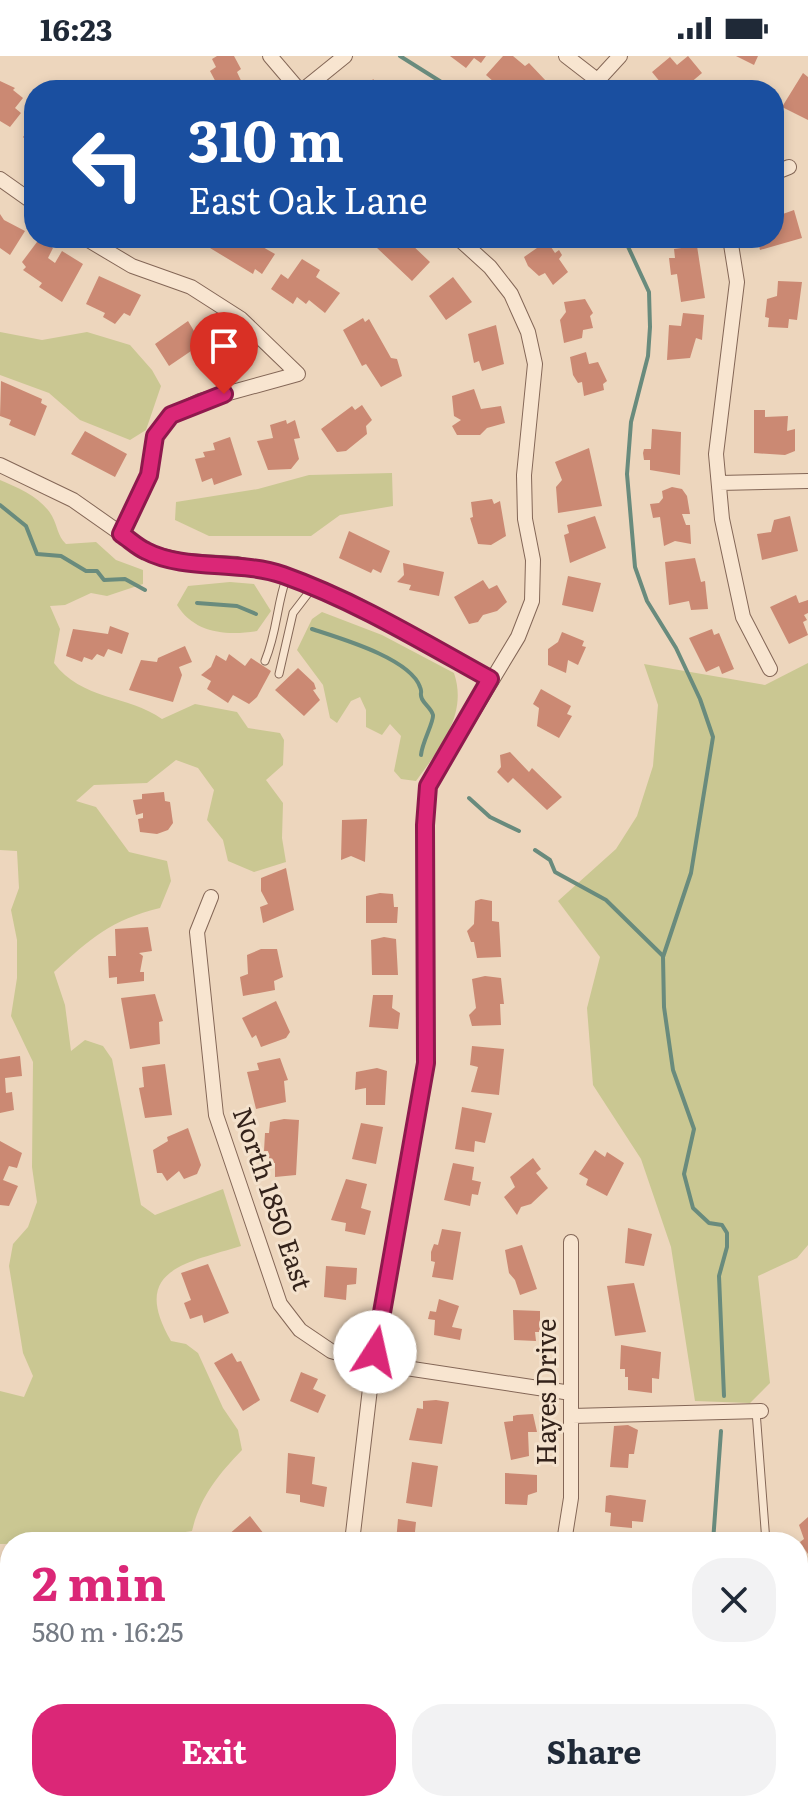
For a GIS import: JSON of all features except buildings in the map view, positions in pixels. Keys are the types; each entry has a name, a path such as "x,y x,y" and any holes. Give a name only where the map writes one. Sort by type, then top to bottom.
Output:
{"street":[{"path":"270,56 292,80"},
{"path":"314,80 345,56"},
{"path":"566,56 597,80"},
{"path":"607,80 620,56"},
{"path":"784,169 789,167"},
{"path":"0,179 24,196"},
{"path":"102,248 132,266 191,287 241,319 298,374 200,401 171,415 155,436 149,475 121,534"},
{"path":"353,1532 373,1363 426,1063 425,825 428,786 518,637 532,601 533,560 525,519 524,475 535,364 528,332 511,294 490,267 469,248"},
{"path":"732,248 737,282 716,454 722,519 743,617 770,669"},
{"path":"0,465 73,500 147,552 183,561 237,564 287,576 359,606 490,679"},
{"path":"719,483 808,481"},
{"name":"North 1850 East","path":"211,897 197,932 216,1115 280,1304 300,1330 331,1351 373,1363 571,1393"},
{"name":"Hayes Drive","path":"566,1532 571,1498 571,1242"},
{"path":"572,1416 758,1411"}],"lane":[{"path":"265,661 280,615 278,602 287,576"},
{"path":"279,674 293,613 313,587"},
{"path":"758,1411 765,1532"}],"shaded area":[{"path":"0,332 42,340 87,332 130,345 152,370 161,386 146,430 130,440 80,420 49,393 0,375"},
{"path":"392,473 393,506 340,515 311,536 209,536 175,520 176,502 258,489 309,475"},
{"path":"0,480 42,504 52,516 66,544 96,542 116,560 143,570 143,584 107,596 91,593 65,605 50,606 60,629 54,663 65,675 91,691 135,705 162,719 195,704 237,712 248,728 280,733 284,740 283,765 266,780 283,803 282,838 286,862 254,872 228,861 223,840 207,820 214,790 198,768 176,760 147,783 94,785 76,801 96,807 129,852 167,861 171,881 160,908 128,918 102,932 54,972 65,1005 71,1051 85,1040 103,1046 112,1059 141,1205 155,1215 223,1189 241,1246 201,1258 170,1273 160,1284 157,1298 160,1317 171,1341 186,1344 198,1353 223,1408 238,1430 242,1450 211,1487 192,1531 0,1532 0,1391 24,1397 33,1376 23,1353 9,1266 13,1244 28,1227 37,1202 32,1167 33,1062 11,1016 17,978 17,940 11,910 19,888 17,851 0,850"},
{"path":"230,582 254,584 271,611 257,631 234,633 202,627 192,622 177,605 188,586"},
{"path":"322,612 382,635 454,673 457,703 454,716 442,743 416,781 401,779 394,771 401,736 390,724 382,735 366,727 366,710 360,697 351,701 337,723 330,718 323,685 297,650 312,619"},
{"path":"808,663 808,1245 797,1258 758,1276 770,1383 750,1403 695,1401 671,1247 641,1159 593,1085 587,1008 600,957 558,901 616,849 637,816 653,766 658,705 644,664 765,685"}],"waterway":[{"path":"400,56 438,80"},
{"path":"629,248 649,292 650,327 648,356 631,422 627,474 635,567 647,601 676,648 700,699 713,737 691,873 663,957 664,1007 673,1070 694,1129 684,1174 693,1208 709,1223 722,1225 727,1233 727,1247 719,1276 724,1396"},
{"path":"0,505 26,526 37,554 61,556 86,571 97,571 104,580 125,579 145,590"},
{"path":"197,603 237,606 256,614"},
{"path":"312,629 372,650 389,658 414,677 422,699 433,715 421,755"},
{"path":"469,798 490,817 519,831"},
{"path":"535,850 550,860 555,872 606,900 663,956"},
{"path":"714,1532 721,1431"}],"route":[{"path":"224,394 171,415 155,436 149,475 121,534 147,552 183,561 237,564 281,574 359,606 490,679 428,786 425,825 426,1063 375,1352"}]}
